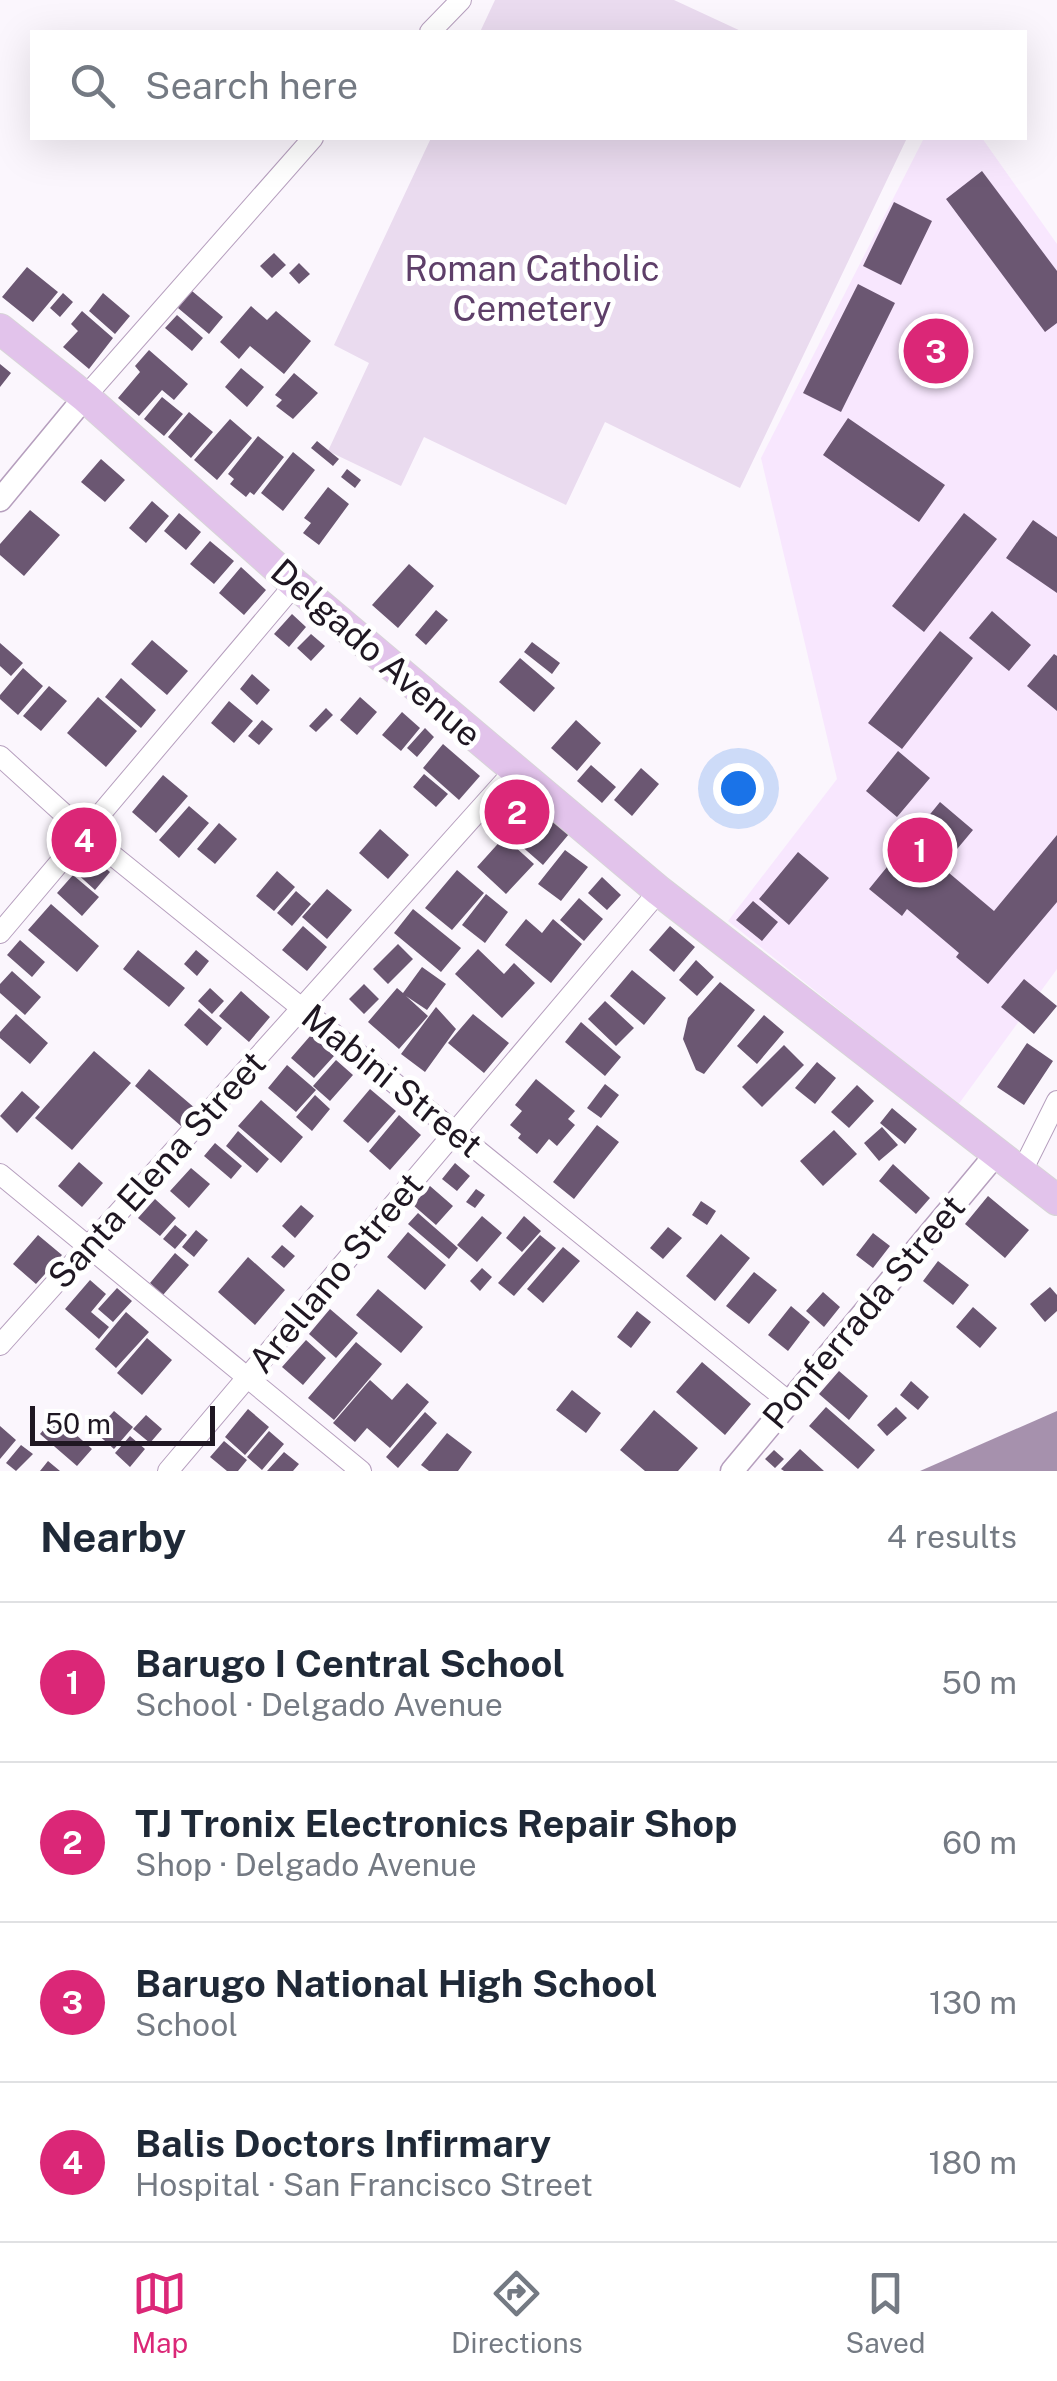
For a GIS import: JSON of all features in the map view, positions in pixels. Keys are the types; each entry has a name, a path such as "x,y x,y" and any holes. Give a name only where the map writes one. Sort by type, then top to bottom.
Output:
{"main road":[{"name":"Delgado Avenue","path":"0,329 85,397 514,772 658,891 1057,1200"}],"street":[{"path":"432,30 461,0"},
{"path":"0,500 85,397 311,140"},
{"path":"0,933 296,584"},
{"name":"Mabini Street","path":"0,756 85,833 789,1402"},
{"name":"Santa Elena Street","path":"0,1346 514,772"},
{"name":"Arellano Street","path":"168,1471 658,891"},
{"path":"1022,1171 1057,1101"},
{"name":"Ponferrada Street","path":"732,1471 996,1153"},
{"path":"0,1174 362,1471"}],"shaded area":[{"path":"923,140 983,140 1057,244 1057,969 958,1105 728,921 837,779 761,458"},
{"path":"1057,1411 1057,1471 920,1471"}],"green space":[{"path":"495,0 674,0 739,30 481,30"},
{"name":"Roman Catholic Cemetery","path":"430,140 906,140 740,488 605,422 566,505 424,437 401,486 328,451 369,363 334,345"}],"building":[{"path":"982,171 1057,271 1057,323 1045,332 946,199"},
{"path":"894,202 932,221 901,285 863,266"},
{"path":"274,253 286,265 272,278 260,266"},
{"path":"299,263 310,274 299,284 289,273"},
{"path":"27,267 58,292 33,322 2,297"},
{"path":"858,284 895,303 841,412 803,393"},
{"path":"192,291 223,317 209,334 178,308"},
{"path":"63,293 73,302 60,317 50,308"},
{"path":"103,293 130,316 115,334 89,311"},
{"path":"251,306 267,320 276,311 311,341 284,374 250,346 239,359 220,342"},
{"path":"82,311 113,338 89,369 63,347 78,331 71,324"},
{"path":"177,315 203,338 192,351 165,328"},
{"path":"149,350 188,384 174,400 162,390 139,416 118,398 140,372 135,366"},
{"path":"0,364 11,373 0,387"},
{"path":"241,368 264,387 247,407 225,387"},
{"path":"294,373 318,393 293,419 276,406 282,400 275,395"},
{"path":"162,397 183,414 164,436 144,419"},
{"path":"189,412 213,432 191,458 168,437"},
{"path":"848,418 945,485 919,522 823,455"},
{"path":"230,419 252,438 217,480 194,460"},
{"path":"258,436 284,457 254,495 250,492 246,497 230,484 234,479 228,474"},
{"path":"317,441 339,459 333,466 311,448"},
{"path":"293,452 315,470 283,511 261,493"},
{"path":"101,459 125,480 105,502 81,482"},
{"path":"347,469 361,480 355,488 341,477"},
{"path":"328,487 349,504 319,545 303,533 311,523 304,518"},
{"path":"152,501 169,516 146,543 129,528"},
{"path":"30,510 60,535 24,576 0,555 0,544"},
{"path":"179,513 201,532 186,550 164,531"},
{"path":"964,513 997,539 924,632 892,606"},
{"path":"1033,520 1057,537 1057,593 1006,558"},
{"path":"210,541 234,561 214,584 190,564"},
{"path":"409,564 434,586 398,628 372,605"},
{"path":"241,567 266,590 244,615 219,593"},
{"path":"436,610 448,620 426,645 415,635"},
{"path":"992,611 1031,645 1009,671 969,638"},
{"path":"292,614 306,627 289,647 274,634"},
{"path":"940,631 973,658 902,749 868,723"},
{"path":"311,634 325,646 311,661 297,648"},
{"path":"152,640 188,671 167,695 131,664"},
{"path":"532,642 560,663 552,674 524,652"},
{"path":"0,643 23,663 11,676 0,666"},
{"path":"1054,654 1057,656 1057,711 1027,686"},
{"path":"520,658 555,688 534,712 499,682"},
{"path":"23,668 43,686 18,715 0,695"},
{"path":"252,674 270,690 257,705 240,689"},
{"path":"121,678 156,710 141,728 105,697"},
{"path":"49,686 67,701 41,731 23,716"},
{"path":"98,697 137,731 106,767 67,733"},
{"path":"360,697 377,712 357,735 340,720"},
{"path":"229,701 253,721 234,743 211,723"},
{"path":"326,708 333,715 316,732 309,726"},
{"path":"402,712 420,728 401,751 382,735"},
{"path":"262,720 273,729 259,745 248,736"},
{"path":"576,720 601,743 577,771 551,748"},
{"path":"425,728 434,737 417,757 407,748"},
{"path":"443,744 480,776 459,800 423,768"},
{"path":"898,751 930,778 897,817 866,791"},
{"path":"591,765 616,787 602,803 577,781"},
{"path":"641,768 659,784 632,816 614,800"},
{"path":"424,774 448,794 436,807 413,787"},
{"path":"163,775 188,796 156,833 132,812"},
{"path":"519,793 533,807 510,831 496,818"},
{"path":"940,802 973,830 942,867 994,911 1057,835 1057,902 988,984 956,957 959,953 907,909 902,916 869,889"},
{"path":"189,806 209,823 179,858 159,840"},
{"path":"537,807 569,834 543,865 511,837"},
{"path":"219,823 237,839 215,864 197,849"},
{"path":"380,829 409,855 388,879 359,853"},
{"path":"504,837 534,864 506,894 477,867"},
{"path":"565,850 588,867 561,901 538,884"},
{"path":"798,852 829,878 789,925 759,899"},
{"path":"89,854 110,872 95,890 74,871"},
{"path":"457,870 484,893 452,930 425,908"},
{"path":"277,871 295,887 274,911 256,896"},
{"path":"73,875 99,897 82,916 57,893"},
{"path":"602,877 621,895 607,910 588,893"},
{"path":"327,889 352,910 327,939 302,917"},
{"path":"296,891 311,904 292,926 277,913"},
{"path":"486,894 508,912 485,943 462,925"},
{"path":"579,898 603,919 584,941 560,920"},
{"path":"753,901 778,922 762,941 736,920"},
{"path":"51,904 99,946 77,972 28,930"},
{"path":"413,909 461,948 441,972 394,933"},
{"path":"526,919 542,933 553,919 582,944 551,983 505,945"},
{"path":"303,926 327,947 307,971 282,950"},
{"path":"670,926 695,947 674,972 649,950"},
{"path":"20,940 45,962 32,977 7,955"},
{"path":"398,944 413,959 388,984 373,969"},
{"path":"478,949 504,974 514,963 535,983 502,1018 455,974"},
{"path":"138,950 185,988 169,1007 123,969"},
{"path":"196,950 209,961 197,976 184,964"},
{"path":"696,960 714,977 697,996 679,980"},
{"path":"422,967 446,984 427,1010 406,996 428,1016 399,1049 368,1022 397,988 403,993"},
{"path":"632,970 666,998 644,1025 610,996"},
{"path":"12,971 41,997 25,1015 0,993 0,984"},
{"path":"1024,979 1057,1006 1034,1034 1001,1007"},
{"path":"720,982 755,1010 704,1074 696,1070 683,1039 688,1018"},
{"path":"364,984 379,999 364,1014 349,999"},
{"path":"210,988 224,1001 212,1014 198,1001"},
{"path":"241,991 270,1017 249,1042 219,1016"},
{"path":"605,1001 634,1028 616,1046 588,1019"},
{"path":"436,1007 456,1029 425,1072 401,1054"},
{"path":"199,1008 222,1028 207,1046 184,1025"},
{"path":"16,1014 48,1043 30,1064 0,1038 0,1032"},
{"path":"473,1014 509,1043 484,1073 448,1043"},
{"path":"764,1015 784,1032 757,1064 737,1046"},
{"path":"581,1022 621,1057 605,1076 565,1042"},
{"path":"311,1035 334,1056 314,1078 291,1058"},
{"path":"1027,1043 1053,1061 1024,1105 997,1087"},
{"path":"784,1045 804,1065 762,1107 742,1087"},
{"path":"94,1051 131,1083 72,1150 35,1118"},
{"path":"336,1060 353,1075 330,1101 313,1086"},
{"path":"817,1062 836,1078 815,1104 795,1088"},
{"path":"287,1065 316,1090 296,1112 268,1088"},
{"path":"149,1069 196,1109 181,1126 135,1086"},
{"path":"536,1079 575,1111 568,1119 575,1125 557,1146 549,1139 537,1154 518,1138 521,1134 510,1125 522,1111 515,1105"},
{"path":"605,1084 619,1095 601,1118 587,1108"},
{"path":"857,1085 874,1101 849,1128 831,1112"},
{"path":"370,1089 396,1111 368,1143 343,1121"},
{"path":"22,1091 40,1107 17,1133 0,1116"},
{"path":"315,1095 330,1109 312,1131 296,1117"},
{"path":"261,1100 303,1137 281,1163 238,1126"},
{"path":"892,1108 917,1129 905,1144 880,1123"},
{"path":"399,1115 421,1135 390,1170 369,1151"},
{"path":"597,1125 619,1142 574,1199 553,1182"},
{"path":"882,1127 898,1145 879,1161 864,1143"},
{"path":"834,1130 857,1154 823,1186 800,1161"},
{"path":"238,1131 269,1159 257,1173 226,1146"},
{"path":"215,1143 242,1166 231,1179 204,1156"},
{"path":"79,1162 103,1183 82,1207 58,1186"},
{"path":"455,1163 470,1176 457,1191 442,1179"},
{"path":"893,1164 930,1198 916,1214 879,1181"},
{"path":"191,1168 210,1184 189,1208 170,1191"},
{"path":"430,1186 453,1206 436,1225 413,1205"},
{"path":"476,1189 485,1195 475,1208 466,1202"},
{"path":"988,1196 1029,1230 1005,1258 965,1224"},
{"path":"155,1199 176,1218 160,1236 138,1218"},
{"path":"701,1201 716,1211 707,1225 692,1215"},
{"path":"301,1205 314,1216 295,1238 282,1226"},
{"path":"418,1213 458,1248 449,1259 408,1224"},
{"path":"482,1216 502,1233 477,1262 457,1245"},
{"path":"524,1216 541,1231 522,1252 506,1238"},
{"path":"175,1225 187,1235 175,1249 163,1239"},
{"path":"668,1227 682,1238 663,1259 650,1248"},
{"path":"196,1230 208,1240 194,1257 182,1247"},
{"path":"408,1232 446,1265 425,1290 387,1257"},
{"path":"873,1233 890,1246 873,1268 856,1255"},
{"path":"721,1234 750,1258 715,1301 686,1276"},
{"path":"38,1235 62,1255 36,1284 13,1264"},
{"path":"540,1235 556,1248 514,1296 498,1283"},
{"path":"282,1245 295,1256 284,1268 271,1257"},
{"path":"563,1247 580,1261 543,1303 527,1289"},
{"path":"175,1253 189,1265 163,1295 150,1283"},
{"path":"248,1257 285,1290 255,1325 218,1292"},
{"path":"938,1261 969,1285 953,1305 923,1281"},
{"path":"482,1268 492,1277 480,1291 470,1281"},
{"path":"754,1272 777,1290 749,1324 726,1306"},
{"path":"90,1280 106,1294 91,1312 109,1327 99,1339 65,1309"},
{"path":"1050,1287 1057,1295 1057,1311 1045,1322 1030,1304"},
{"path":"117,1288 132,1301 113,1322 98,1309"},
{"path":"378,1289 423,1327 401,1353 356,1315"},
{"path":"823,1292 840,1307 824,1327 806,1311"},
{"path":"791,1306 810,1322 788,1351 768,1335"},
{"path":"973,1307 997,1328 980,1348 956,1327"},
{"path":"330,1309 358,1333 336,1358 309,1334"},
{"path":"637,1311 651,1322 631,1348 617,1337"},
{"path":"126,1312 149,1332 116,1368 95,1349"},
{"path":"147,1338 172,1360 142,1395 117,1373"},
{"path":"306,1340 326,1358 303,1385 282,1367"},
{"path":"356,1342 382,1364 334,1420 308,1398"},
{"path":"702,1362 751,1404 725,1435 676,1392"},
{"path":"839,1371 868,1396 849,1420 819,1394"},
{"path":"370,1380 392,1400 407,1383 429,1402 390,1448 367,1428 355,1442 333,1423"},
{"path":"911,1381 929,1397 918,1410 900,1395"},
{"path":"572,1390 601,1413 586,1433 556,1410"},
{"path":"826,1407 875,1450 858,1469 809,1426"},
{"path":"896,1407 907,1418 887,1436 877,1425"},
{"path":"248,1409 269,1427 245,1455 225,1437"},
{"path":"654,1410 698,1448 678,1471 645,1471 620,1450"},
{"path":"114,1411 133,1427 114,1449 95,1432"},
{"path":"425,1412 437,1423 398,1468 386,1457"},
{"path":"146,1415 162,1429 150,1443 133,1429"},
{"path":"55,1416 92,1449 77,1466 40,1434"},
{"path":"0,1426 16,1440 0,1459"},
{"path":"269,1431 284,1444 262,1470 247,1457"},
{"path":"447,1433 472,1452 458,1471 429,1471 421,1465"},
{"path":"130,1436 145,1449 130,1467 115,1453"},
{"path":"224,1441 247,1460 238,1471 227,1471 210,1457"},
{"path":"21,1445 33,1454 16,1471 6,1463"},
{"path":"800,1449 824,1471 781,1469"},
{"path":"774,1450 784,1459 775,1468 765,1459"},
{"path":"284,1452 299,1464 293,1471 267,1471"},
{"path":"48,1461 60,1471 40,1471"}],"place":[{"name":"Barugo National High School","path":"936,351"},
{"name":"TJ Tronix Electronics Repair Shop","path":"517,812"},
{"name":"Balis Doctors Infirmary","path":"84,840"},
{"name":"Barugo I Central School","path":"920,850"}]}
